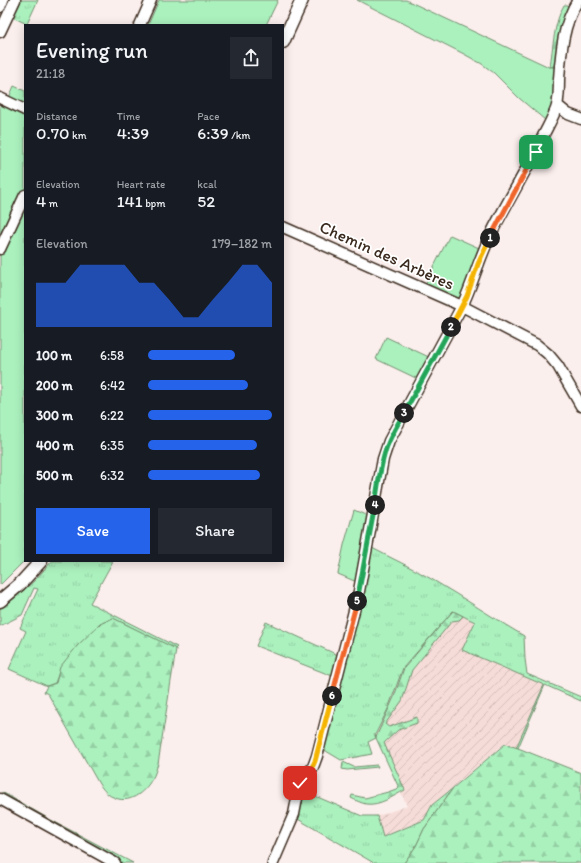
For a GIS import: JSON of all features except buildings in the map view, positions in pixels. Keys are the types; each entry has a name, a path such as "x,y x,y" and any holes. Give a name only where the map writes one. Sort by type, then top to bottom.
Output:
{"main road":[{"path":"284,40 302,0"},
{"path":"0,591 30,562"},
{"path":"0,601 20,584 40,562"}],"street":[{"path":"0,7 3,0"},
{"path":"0,32 15,0"},
{"path":"140,24 151,0"},
{"path":"273,863 294,814 300,783 313,767 317,756 359,591 386,448 467,296 478,264 492,231 536,152 557,105 560,57 564,36 570,14 578,0"},
{"path":"0,98 24,110"},
{"path":"557,105 568,114 581,119"},
{"path":"0,249 24,197"},
{"name":"Chemin des Arbères","path":"284,227 462,306 537,345 553,359 581,406"},
{"path":"0,800 115,863"}],"shaded area":[{"path":"453,611 475,622 463,650 544,685 516,748 504,744 432,805 424,820 382,837 377,816 407,806 375,735 388,709 403,668"}],"green space":[{"path":"17,0 38,0 27,24 10,16"},
{"path":"159,0 278,0 266,24 148,24"},
{"path":"357,0 406,0 549,67 556,67 554,97 545,120 519,98 494,73 482,64"},
{"path":"564,5 569,7 556,67 550,67 556,27"},
{"path":"14,86 24,91 24,108 8,100"},
{"path":"0,105 24,117 24,561 0,585"},
{"path":"450,235 479,248 480,250 460,301 424,286"},
{"path":"386,337 431,358 420,380 376,359"},
{"path":"354,510 370,517 359,583 338,574 344,545"},
{"path":"370,547 410,567 524,636 527,674 581,697 581,701 545,685 518,748 516,748 544,685 462,650 475,622 453,611 403,668 388,709 375,735 376,738 368,742 372,754 341,760 321,748"},
{"path":"51,562 112,562 90,603 177,647 175,649 113,618 100,624 61,667 55,683 47,686 9,669 26,631 20,628 38,589 34,588 22,615 0,626 0,609 35,580"},
{"path":"453,611 463,616 459,620 452,621 412,670 402,701 385,724 389,727 417,717 417,723 398,730 384,743 405,790 376,804 366,804 351,798 352,795 365,798 399,788 376,738 394,697 404,668"},
{"path":"113,618 176,649 158,764 153,777 145,789 136,796 125,800 111,796 105,792 99,784 48,694 44,692 47,686 56,683 60,667 78,645 100,624"},
{"path":"266,622 340,656 335,677 256,646"},
{"path":"505,744 581,773 581,863 404,863 416,846 424,829 453,788"},
{"path":"343,762 354,767 377,765 378,767 347,770 342,769"},
{"path":"453,788 424,829 416,846 404,863 374,863 296,818 302,800 308,793 362,816 377,816 383,837 424,820 432,805"},
{"path":"2,792 51,820 133,863 121,863 1,797"}],"route":[{"path":"300,783 313,767 315,761 359,591 386,448 462,306 492,231 536,152"}]}
